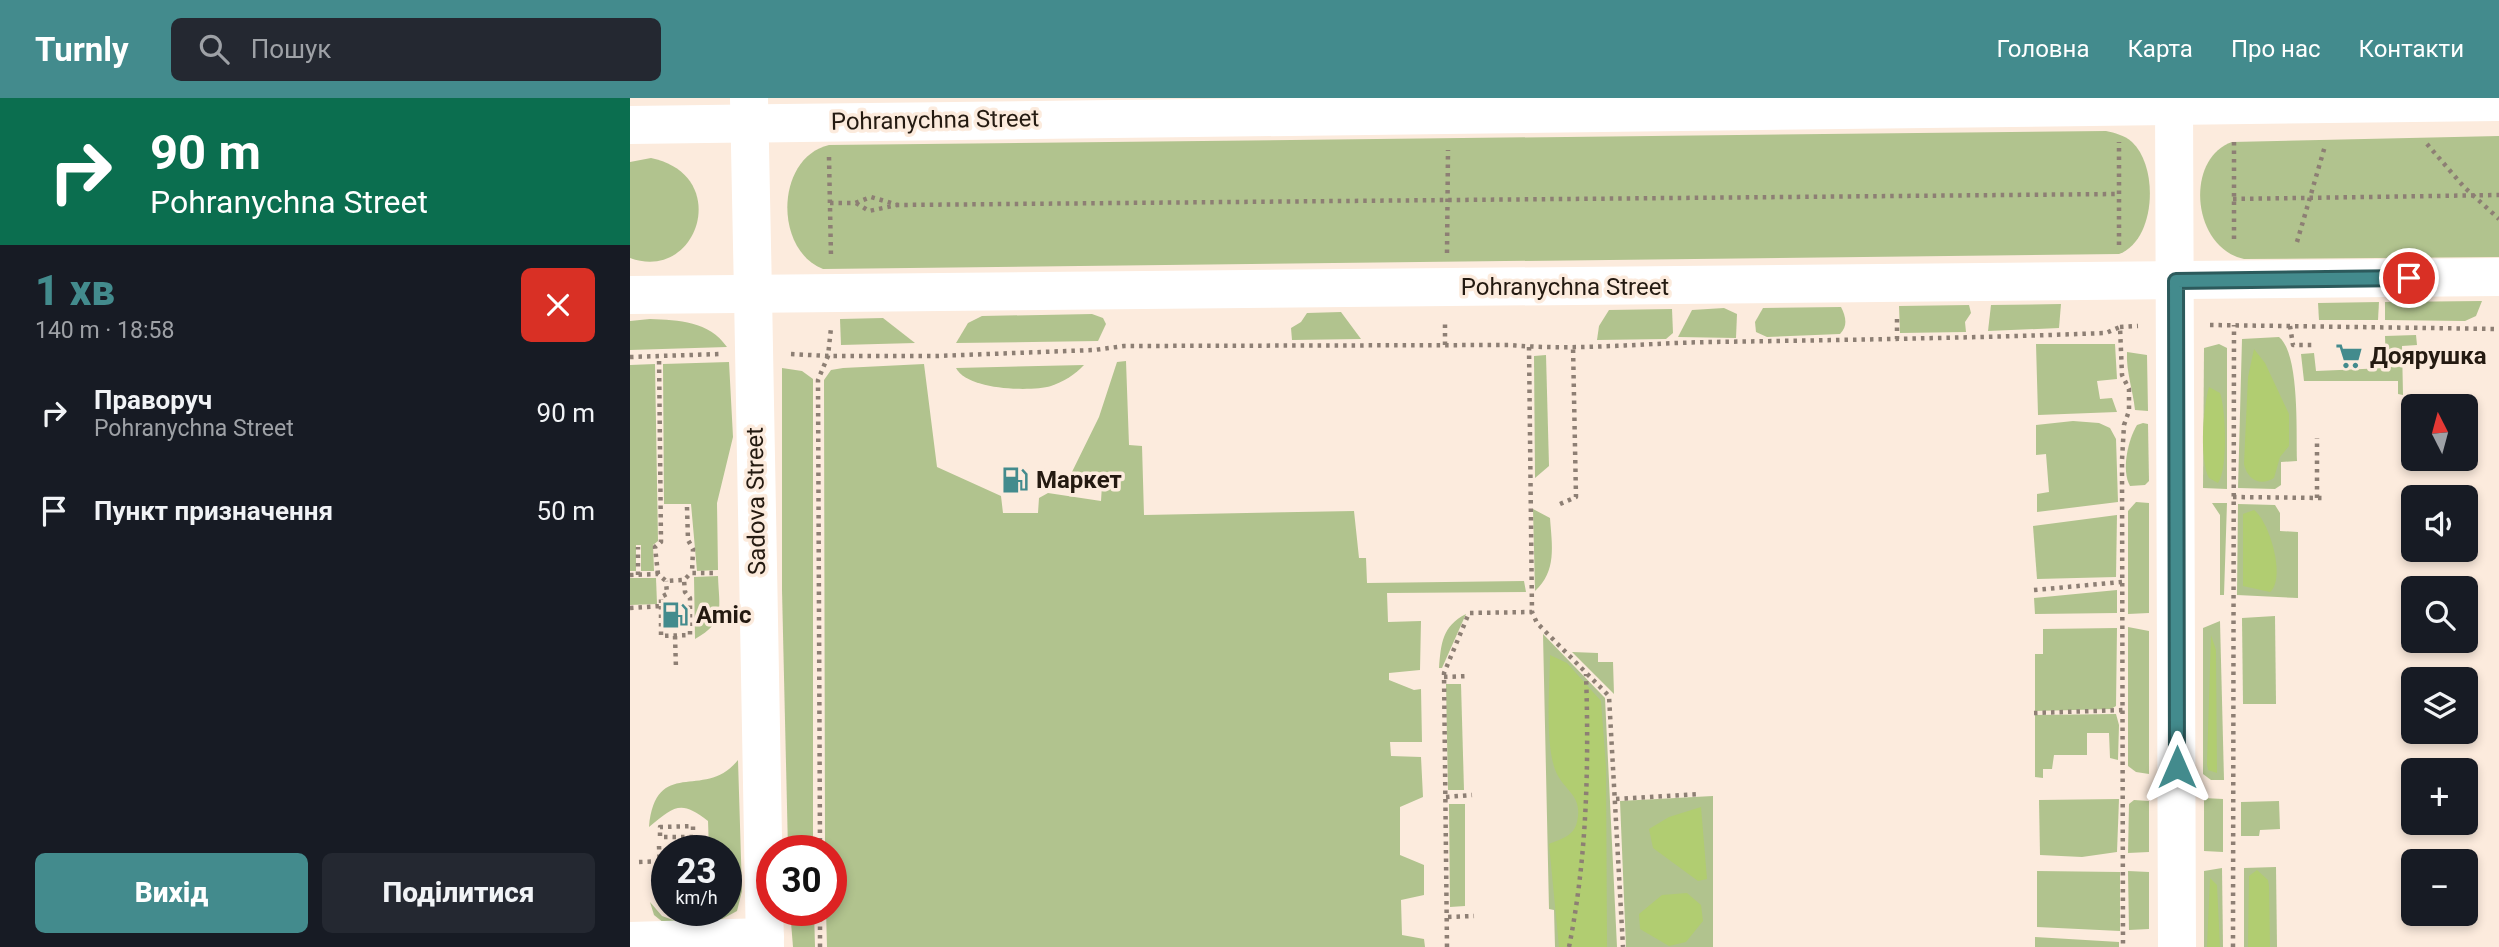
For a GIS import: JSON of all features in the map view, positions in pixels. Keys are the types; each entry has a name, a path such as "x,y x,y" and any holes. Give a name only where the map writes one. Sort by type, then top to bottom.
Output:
{"main road":[{"path":"2174,102 2177,947"},
{"name":"Pohranychna Street","path":"630,125 748,110 2499,102"},
{"name":"Sadova Street","path":"748,110 765,942"},
{"name":"Pohranychna Street","path":"630,295 2499,277"},
{"path":"630,941 765,942"}],"path":[{"path":"2119,134 2119,254"},
{"path":"1445,345 1448,138"},
{"path":"2234,142 2234,246"},
{"path":"2427,144 2473,196 2499,219"},
{"path":"829,145 831,268"},
{"path":"2296,246 2325,146"},
{"path":"855,203 869,211 898,205 2118,194"},
{"path":"2233,199 2499,195"},
{"path":"830,203 855,203 871,197 898,205"},
{"path":"820,835 818,380 828,356 832,320"},
{"path":"2209,325 2499,329"},
{"path":"2233,947 2234,325"},
{"path":"2290,326 2293,345 2315,345"},
{"path":"786,354 992,354 1094,350 1124,346 1529,347 2010,337 2106,333 2120,327 2138,327"},
{"path":"2120,327 2122,375 2129,389 2129,411 2124,425 2122,460 2123,947"},
{"path":"1560,504 1576,497 1573,346"},
{"path":"1529,347 1532,612 1537,623 1609,696 1623,947"},
{"path":"630,357 728,354"},
{"path":"658,574 656,547 661,542 659,356"},
{"path":"2317,438 2317,498"},
{"path":"2233,497 2324,498"},
{"path":"630,575 658,574 666,581 684,580 691,573 693,549 688,540 687,507"},
{"path":"638,547 638,575"},
{"path":"691,573 716,573"},
{"path":"666,581 667,594 661,597 661,636 675,636 690,635 690,598 685,592 684,580"},
{"path":"2034,590 2122,582"},
{"path":"630,608 661,606"},
{"path":"1447,947 1444,677 1469,612 1532,612"},
{"path":"675,636 676,669"},
{"path":"1569,947 1583,852 1588,731 1586,673"},
{"path":"1444,677 1469,676"},
{"path":"2034,713 2123,710"},
{"path":"1616,799 1700,794"},
{"path":"1446,797 1472,795"},
{"path":"693,826 693,837 660,837 660,827 693,826"},
{"path":"639,862 651,862"},
{"path":"1447,917 1474,916"},
{"path":"820,926 820,947"}],"green space":[{"path":"2106,131 2123,136 2141,153 2150,185 2150,202 2140,234 2131,246 2119,254 823,269 807,259 796,243 789,225 787,205 790,185 798,167 811,153 829,145"},
{"path":"2499,136 2499,257 2244,259 2227,252 2213,238 2200,203 2206,166 2217,151 2232,142"},
{"path":"651,158 676,168 692,184 698,204 697,224 688,242 673,255 654,262 630,258 630,162"},
{"path":"2482,301 2476,316 2465,321 2385,320 2385,302"},
{"path":"2379,302 2378,320 2319,320 2318,303"},
{"path":"2061,304 2059,328 1988,331 1991,305"},
{"path":"1969,305 1971,313 1965,322 1966,332 1900,333 1899,306"},
{"path":"1841,307 1845,321 1840,334 1767,337 1756,332 1755,322 1763,308"},
{"path":"1724,308 1737,314 1736,338 1678,337 1692,310"},
{"path":"1672,309 1673,333 1666,339 1597,340 1599,326 1609,310"},
{"path":"1341,312 1361,339 1292,340 1291,328 1301,322 1307,313"},
{"path":"1092,314 1103,318 1106,324 1098,341 956,343 968,323 982,316"},
{"path":"883,318 915,343 841,345 840,319"},
{"path":"630,321 682,321 702,327 720,338 727,347 630,350"},
{"path":"2416,335 2417,345 2402,346 2403,394 2398,394 2398,381 2304,381 2301,354 2314,353 2316,371 2386,368 2385,336"},
{"path":"2279,337 2286,346 2294,376 2297,461 2281,462 2281,485 2275,489 2238,488 2242,339"},
{"path":"2036,344 2115,344 2117,379 2097,381 2100,399 2112,398 2117,412 2038,415"},
{"path":"2219,344 2227,348 2227,489 2203,488 2204,348"},
{"path":"2254,349 2265,363 2289,414 2289,446 2280,457 2274,478 2264,482 2251,477 2244,464 2248,377"},
{"path":"2127,352 2147,355 2148,411 2135,410"},
{"path":"1546,355 1549,466 1535,478 1534,356"},
{"path":"1126,361 1129,445 1142,446 1144,515 1354,511 1359,558 1366,558 1367,583 1524,581 1526,592 1387,593 1388,622 1421,621 1420,670 1389,673 1389,680 1414,690 1421,689 1422,742 1390,742 1391,756 1421,757 1423,797 1400,807 1400,855 1424,865 1424,895 1401,900 1402,935 1424,939 1425,947 827,947 826,926 847,926 847,835 825,835 824,380 831,370 843,368 924,364 937,467 1001,496 1003,513 1038,513 1039,498 1048,493 1101,501 1102,485 1069,478 1099,417 1117,362"},
{"path":"729,362 733,437 717,503 718,570 697,571 691,504 664,504 663,364"},
{"path":"655,364 658,541 653,545 654,571 641,571 641,545 636,545 636,571 630,571 630,365"},
{"path":"1084,365 1056,384 1029,389 985,385 962,375 956,368"},
{"path":"782,368 802,371 813,379 813,835 788,835 782,590"},
{"path":"2209,387 2220,393 2224,412 2225,453 2218,483 2209,478 2204,459 2204,420"},
{"path":"2073,421 2099,423 2110,428 2116,439 2118,502 2037,512 2037,494 2049,492 2046,454 2036,455 2036,425"},
{"path":"2148,424 2149,481 2145,485 2130,486 2126,472 2128,447 2137,425"},
{"path":"2136,502 2149,503 2149,613 2128,614 2128,511"},
{"path":"2212,503 2227,503 2224,595 2220,595 2220,515"},
{"path":"2238,504 2275,505 2280,513 2280,531 2298,532 2298,598 2237,595"},
{"path":"1533,509 1550,518 1552,548 1547,575 1535,591"},
{"path":"2254,510 2266,526 2274,551 2276,575 2275,585 2270,592 2243,586 2243,514"},
{"path":"2117,515 2116,577 2037,579 2033,526"},
{"path":"718,576 719,606 716,620 705,633 695,639 694,577"},
{"path":"630,578 656,578 657,604 630,605"},
{"path":"2117,590 2117,613 2035,614 2034,598"},
{"path":"1466,614 1442,668 1439,668 1447,630"},
{"path":"2275,616 2276,704 2243,704 2242,618"},
{"path":"2220,621 2224,780 2211,780 2203,774 2203,628"},
{"path":"2128,627 2149,631 2149,774 2136,772 2128,766"},
{"path":"2117,628 2116,706 2111,709 2035,711 2035,654 2043,654 2043,629"},
{"path":"1543,634 1605,698 1617,947 1555,947 1554,910 1549,909"},
{"path":"2211,635 2216,650 2217,773 2208,770 2207,764"},
{"path":"1572,652 1598,653 1598,662 1613,662 1614,694"},
{"path":"1550,655 1567,663 1601,701 1606,767 1607,947 1559,947 1549,844 1573,831 1577,822 1578,806 1557,774 1550,749"},
{"path":"1446,684 1461,684 1464,790 1448,790"},
{"path":"2116,714 2119,725 2118,760 2110,758 2109,733 2087,733 2087,755 2054,755 2052,769 2043,769 2043,778 2035,777 2035,715"},
{"path":"738,760 740,835 708,835 708,821 684,808 671,811 649,827 653,805 661,792 672,785 711,778 725,772"},
{"path":"1713,796 1713,947 1626,947 1620,801"},
{"path":"2204,798 2223,799 2223,852 2204,851"},
{"path":"2119,799 2117,852 2082,857 2040,855 2039,800"},
{"path":"2134,800 2149,801 2149,852 2128,853 2129,804"},
{"path":"2279,801 2280,829 2260,830 2259,836 2241,836 2241,802"},
{"path":"1449,804 1465,804 1465,906 1450,907"},
{"path":"1701,807 1707,879 1698,881 1653,848 1649,829 1669,817"},
{"path":"2276,867 2277,947 2244,947 2244,868"},
{"path":"2222,868 2223,947 2204,947 2204,871"},
{"path":"2257,870 2268,880 2270,947 2248,947 2249,876"},
{"path":"2037,871 2120,872 2120,931 2037,927"},
{"path":"2128,871 2149,872 2149,929 2129,930"},
{"path":"2210,878 2217,885 2220,947 2207,947"},
{"path":"1687,893 1701,905 1703,921 1686,942 1669,946 1640,929 1639,914 1662,895"},
{"path":"791,926 814,926 815,947 793,947"},
{"path":"2035,937 2119,942 2119,947 2035,947"}],"place":[{"name":"Доярушка","path":"2349,356"},
{"name":"Маркет","path":"1015,480"},
{"name":"Amic","path":"675,615"}],"route":[{"path":"2177,767 2176,281 2409,278"}]}
